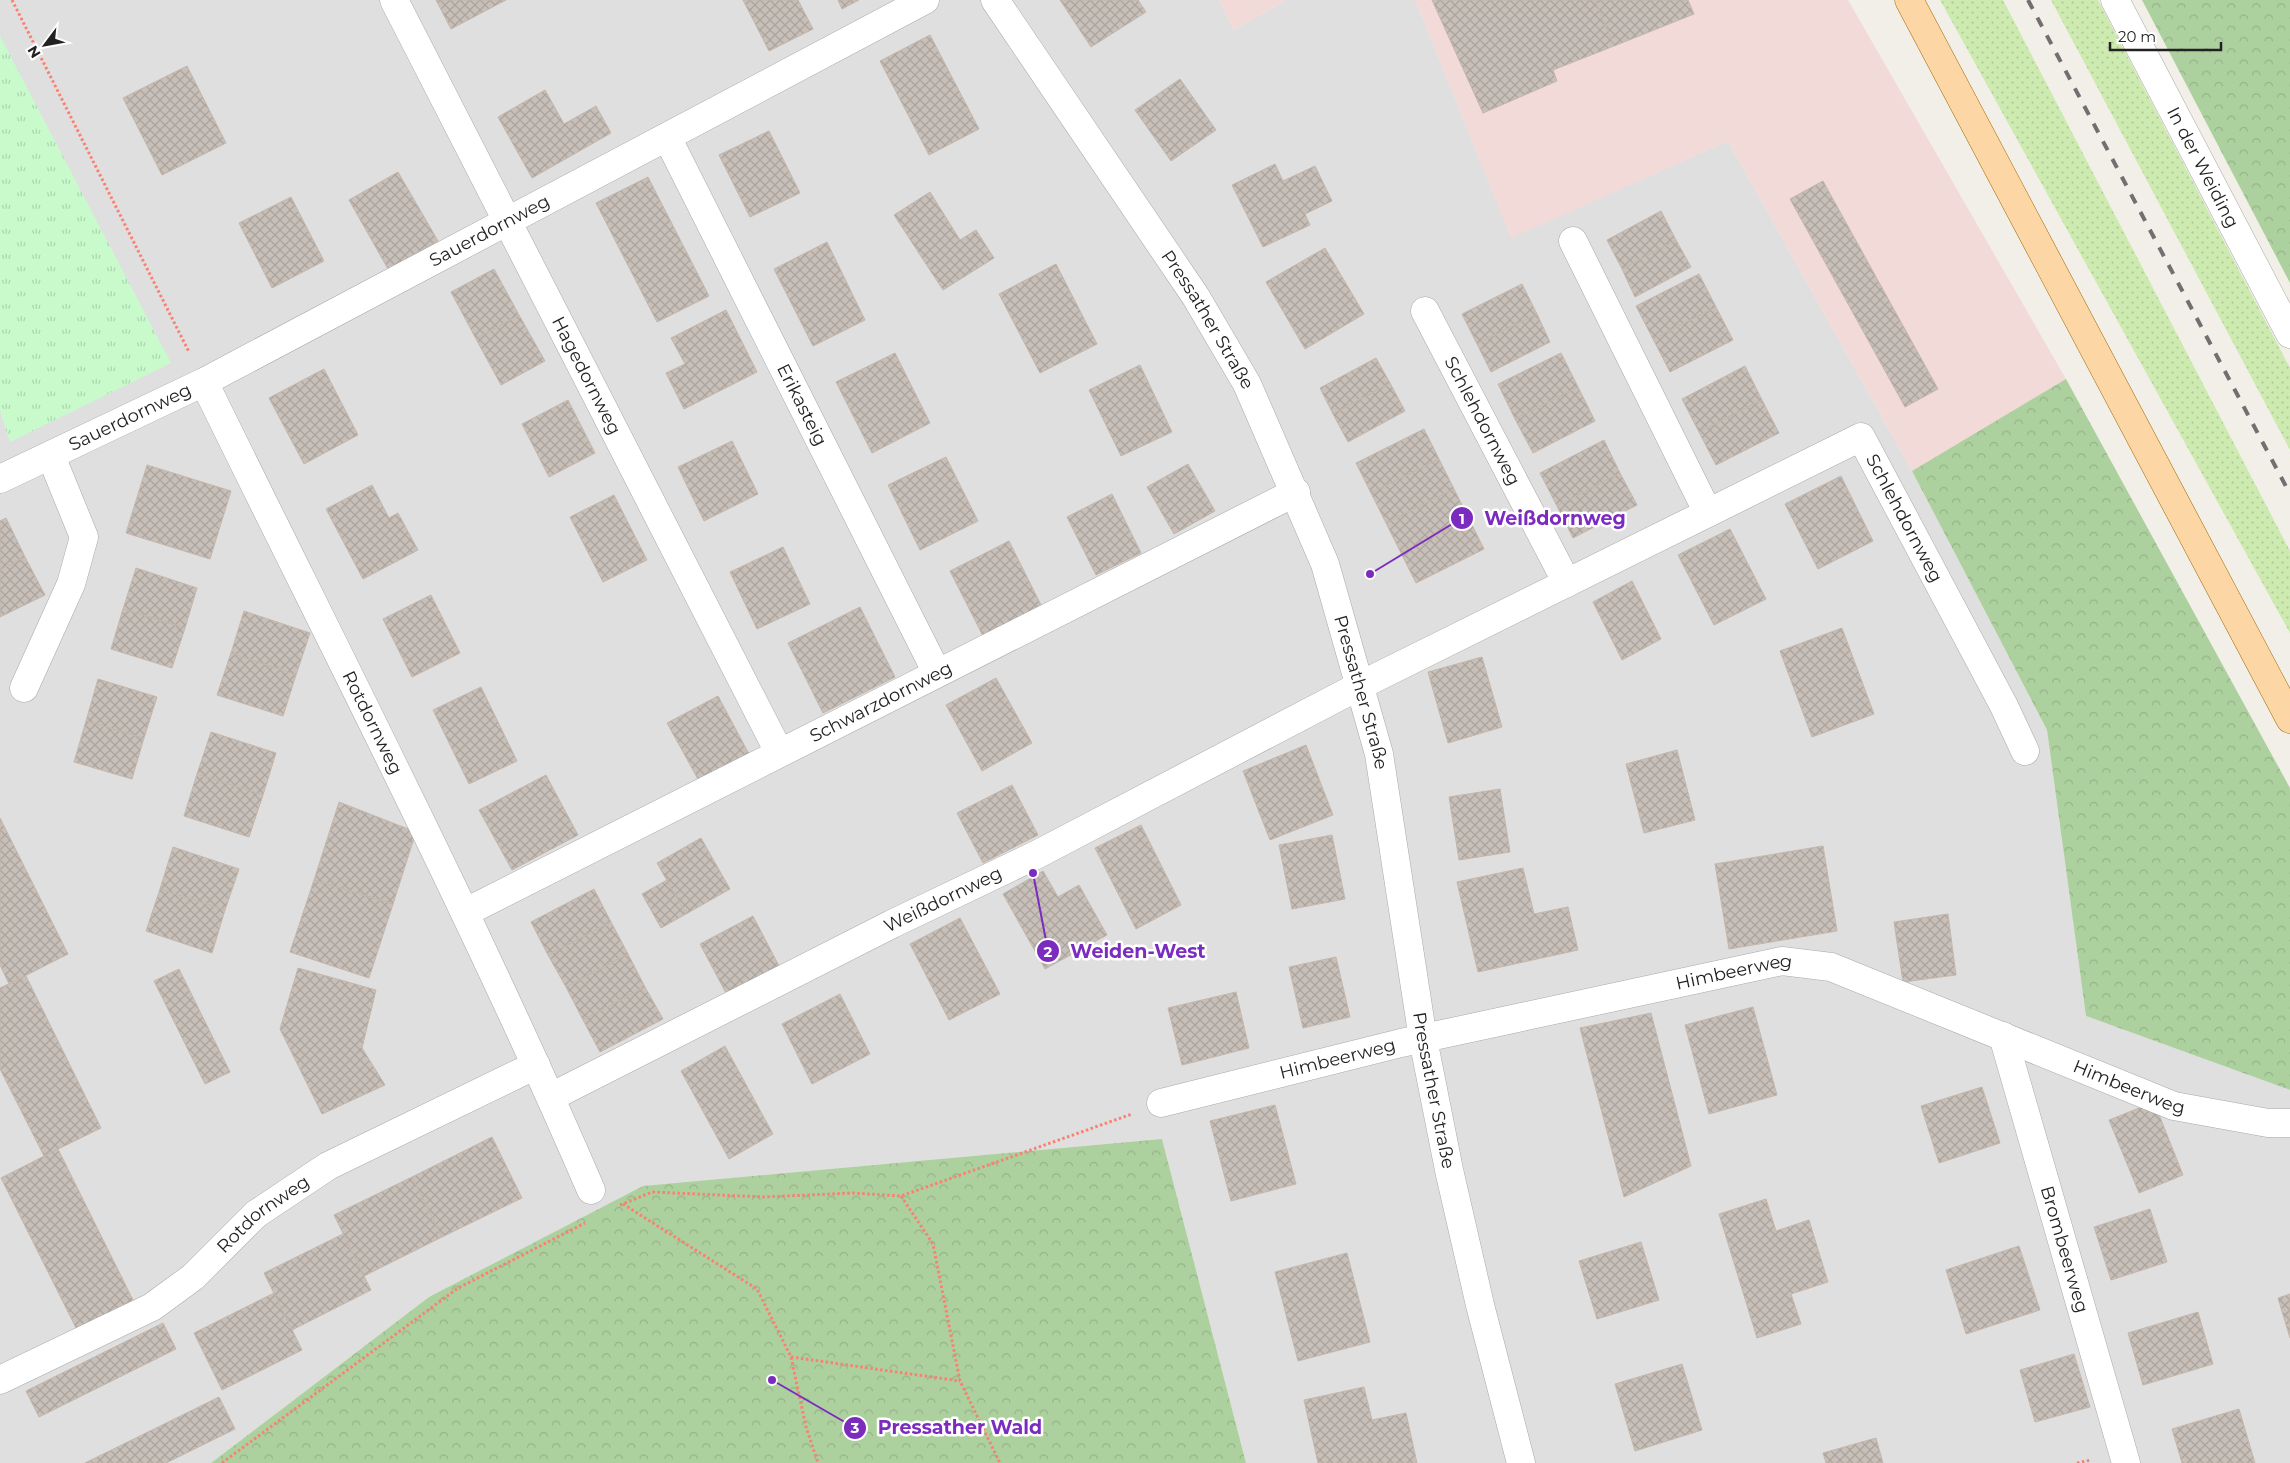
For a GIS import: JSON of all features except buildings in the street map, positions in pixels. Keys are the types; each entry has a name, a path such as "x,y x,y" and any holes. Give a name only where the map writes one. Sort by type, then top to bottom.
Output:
{"main road":[{"path":"1909,0 2290,719"}],"street":[{"name":"Hagedornweg","path":"394,0 779,752"},
{"name":"Sauerdornweg","path":"0,478 51,456 204,382 925,0"},
{"name":"Pressather Straße","path":"996,0 1196,297 1247,384 1296,492 1325,564 1361,685 1379,754 1423,1039 1451,1179 1521,1463"},
{"name":"In der Weiding","path":"2114,0 2290,334"},
{"name":"Erikasteig","path":"667,137 937,673"},
{"path":"1572,241 1708,513"},
{"name":"Schlehdornweg","path":"1425,311 1567,583"},
{"name":"Rotdornweg","path":"204,382 466,912 551,1097 591,1190"},
{"name":"Schlehdornweg","path":"1361,685 1861,437 2004,706 2025,751"},
{"name":"Sauerdornweg","path":"24,688 71,584 84,537 51,456"},
{"name":"Schwarzdornweg","path":"466,912 1296,492"},
{"name":"Weißdornweg","path":"551,1097 892,924 1036,855 1361,685"},
{"name":"Himbeerweg","path":"1161,1103 1423,1039 1782,962 1831,967 2174,1106 2268,1123 2290,1123"},
{"name":"Brombeerweg","path":"2003,1036 2126,1463"},
{"name":"Rotdornweg","path":"0,1380 152,1307 193,1277 256,1214 328,1166 536,1065"}],"path":[{"path":"12,0 204,382"},
{"path":"614,1208 652,1192 764,1197 853,1193 901,1196 1161,1103"},
{"path":"591,1190 623,1204 757,1289 791,1356 806,1427 818,1463"},
{"path":"901,1196 933,1244 960,1381 1000,1463"},
{"path":"222,1463 458,1288 588,1221"},
{"path":"791,1356 960,1381"}],"shaded area":[{"path":"0,0 1219,0 1234,30 1286,0 1415,0 1511,237 1728,141 1912,471 2047,730 2086,1016 2290,1090 2290,1463 1246,1463 1162,1139 429,1297 211,1463 0,1463"},
{"path":"1219,0 1286,0 1234,30"},
{"path":"1415,0 1848,0 2066,379 1912,471 1728,141 1511,238"}],"green space":[{"path":"1940,0 2003,0 2290,551 2290,633"},
{"path":"2051,0 2098,0 2290,368 2290,450"},
{"path":"2142,0 2290,0 2290,283"},
{"path":"0,36 171,363 10,442 0,411"},
{"path":"2066,379 2290,788 2290,1090 2086,1016 2047,730 1912,471"},
{"path":"1162,1139 1246,1463 211,1463 429,1297 643,1186"}],"railway":[{"path":"2028,0 2290,494"}],"place":[{"name":"Weißdornweg","path":"1370,574"},
{"name":"Weiden-West","path":"1033,873"},
{"name":"Pressather Wald","path":"772,1380"}]}
